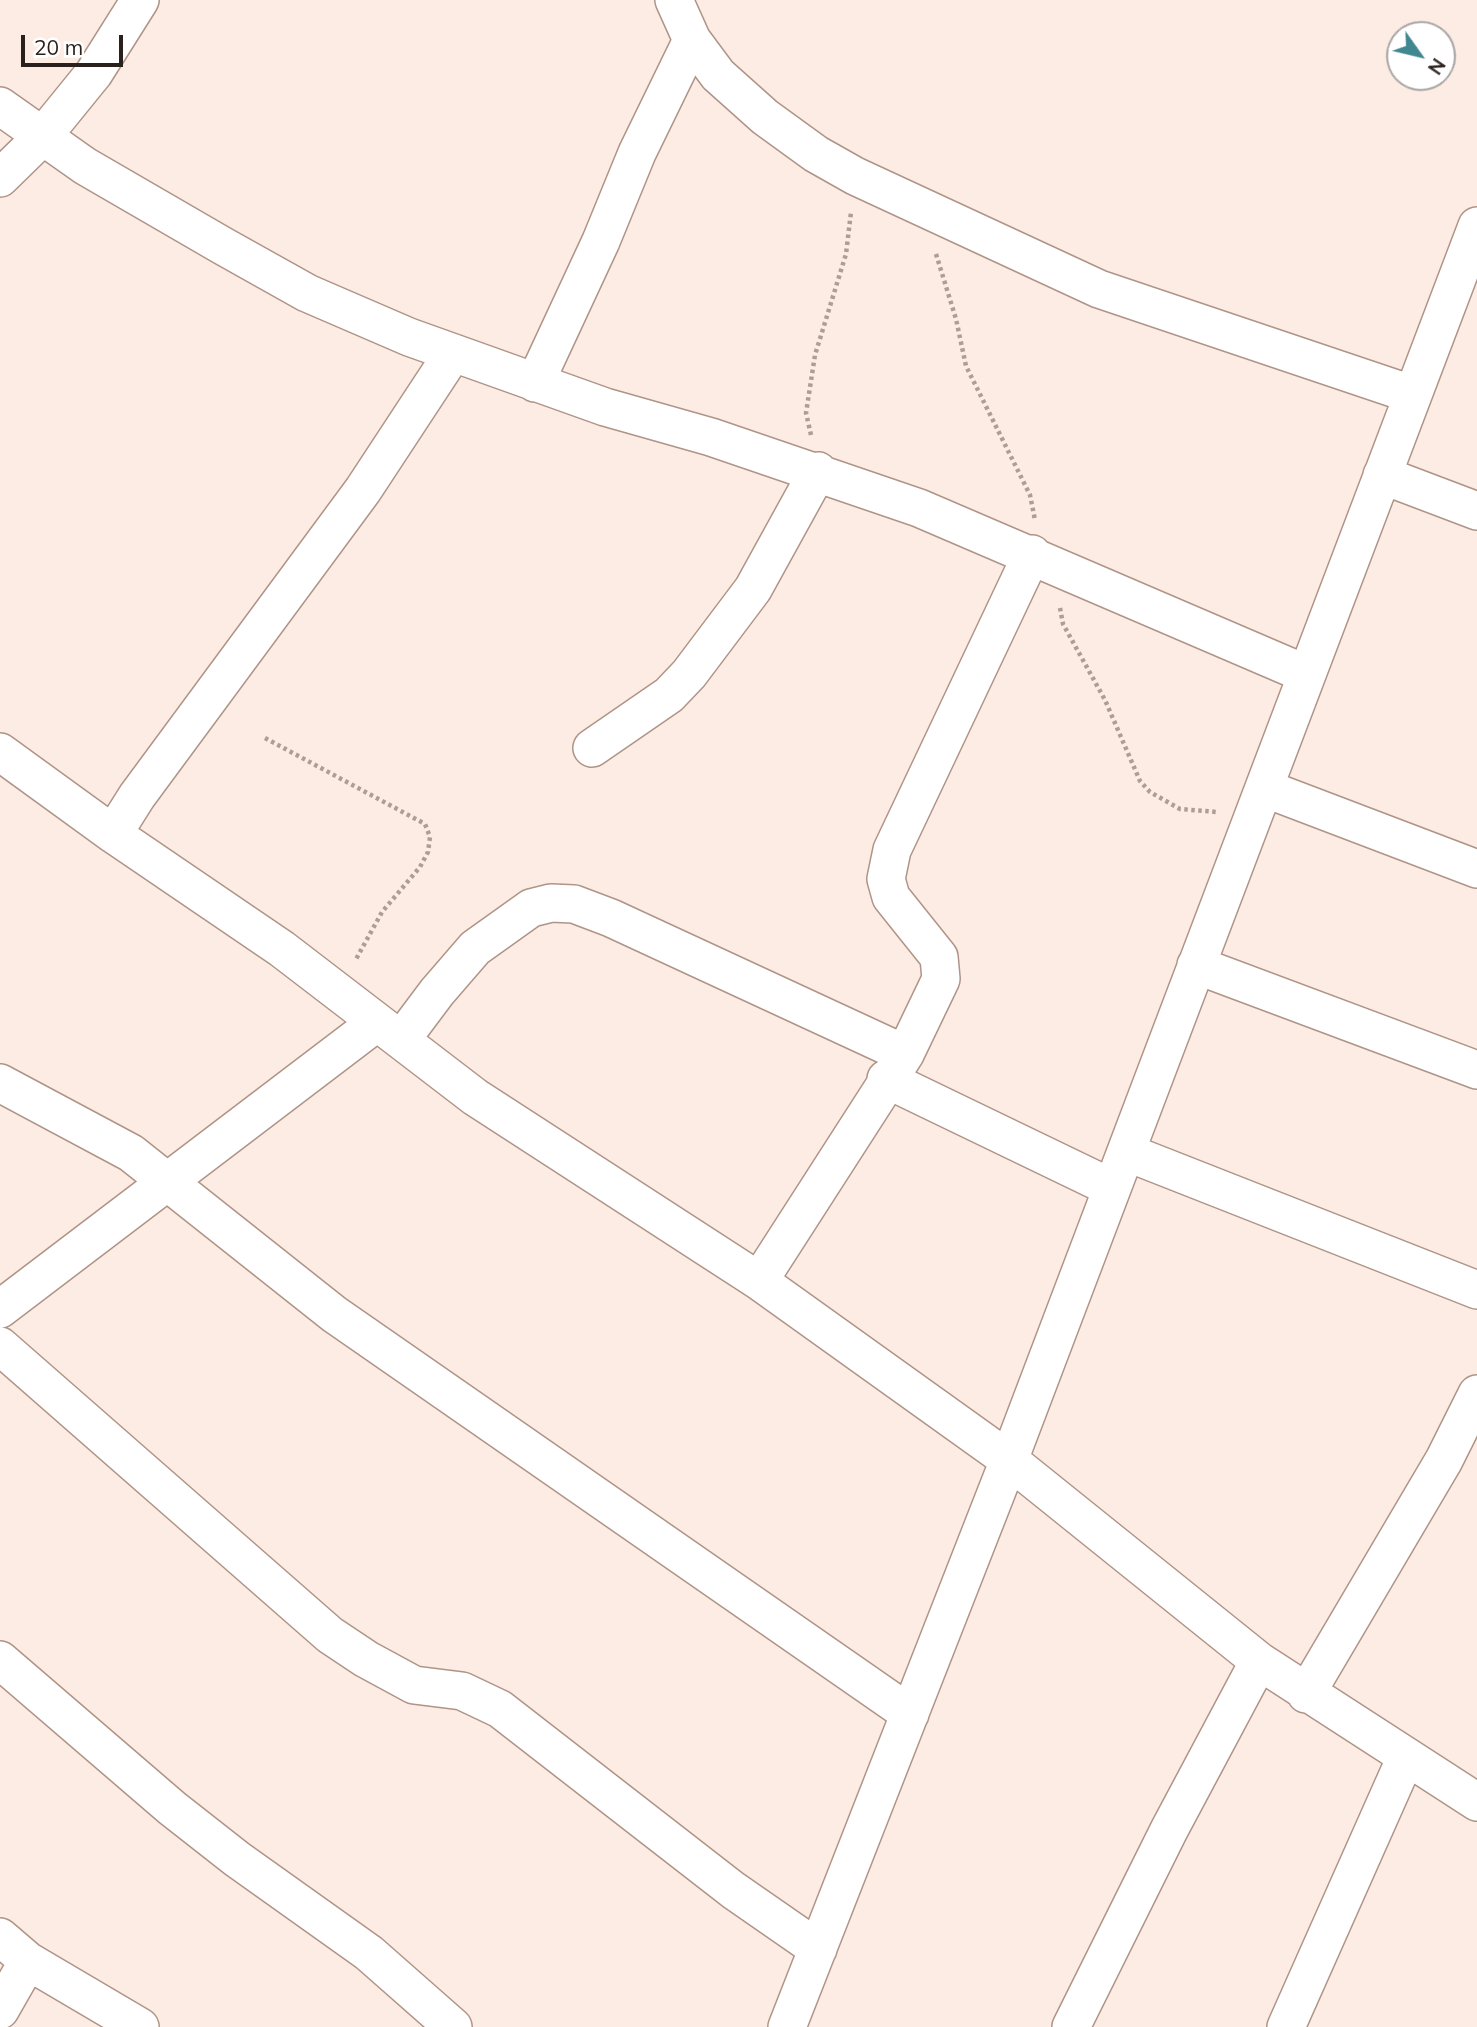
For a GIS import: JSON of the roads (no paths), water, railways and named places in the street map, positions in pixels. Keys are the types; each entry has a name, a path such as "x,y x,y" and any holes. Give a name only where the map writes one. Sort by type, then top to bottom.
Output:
{"street":[{"path":"0,178 41,137 94,73 140,0"},
{"path":"674,0 692,40 718,75 765,117 816,154 855,176 921,204 1024,257 1099,289 1411,394"},
{"path":"535,383 601,241 637,153 692,40"},
{"path":"0,106 85,166 307,293 409,337 535,383 818,471 919,508 1306,674"},
{"path":"787,2027 1009,1460 1411,394 1477,226"},
{"path":"113,834 137,796 363,490 453,353"},
{"path":"592,748 669,695 689,674 753,589 818,471"},
{"path":"1382,475 1477,512"},
{"path":"759,1282 896,1066 941,979 939,957 891,897 886,879 892,850 1043,559"},
{"path":"0,752 113,834 282,949 475,1097 759,1282 1009,1460 1259,1661 1306,1694 1477,1802"},
{"path":"1258,802 1477,869"},
{"path":"0,1310 171,1182 389,1032 437,992 475,948 531,908 551,903 574,904 611,918 896,1066 1112,1188"},
{"path":"1196,965 1477,1070"},
{"path":"0,1083 103,1136 171,1182 243,1245 334,1314 910,1714"},
{"path":"1125,1152 1477,1290"},
{"path":"0,1346 330,1635 414,1685 462,1691 500,1709 733,1890 818,1949"},
{"path":"1306,1694 1444,1460 1477,1394"},
{"path":"0,1660 172,1808 237,1859 369,1953 453,2027"},
{"path":"1071,2027 1169,1830 1259,1661"},
{"path":"1286,2027 1406,1757"},
{"path":"0,1937 28,1961 140,2027"},
{"path":"0,2010 28,1961"}]}
